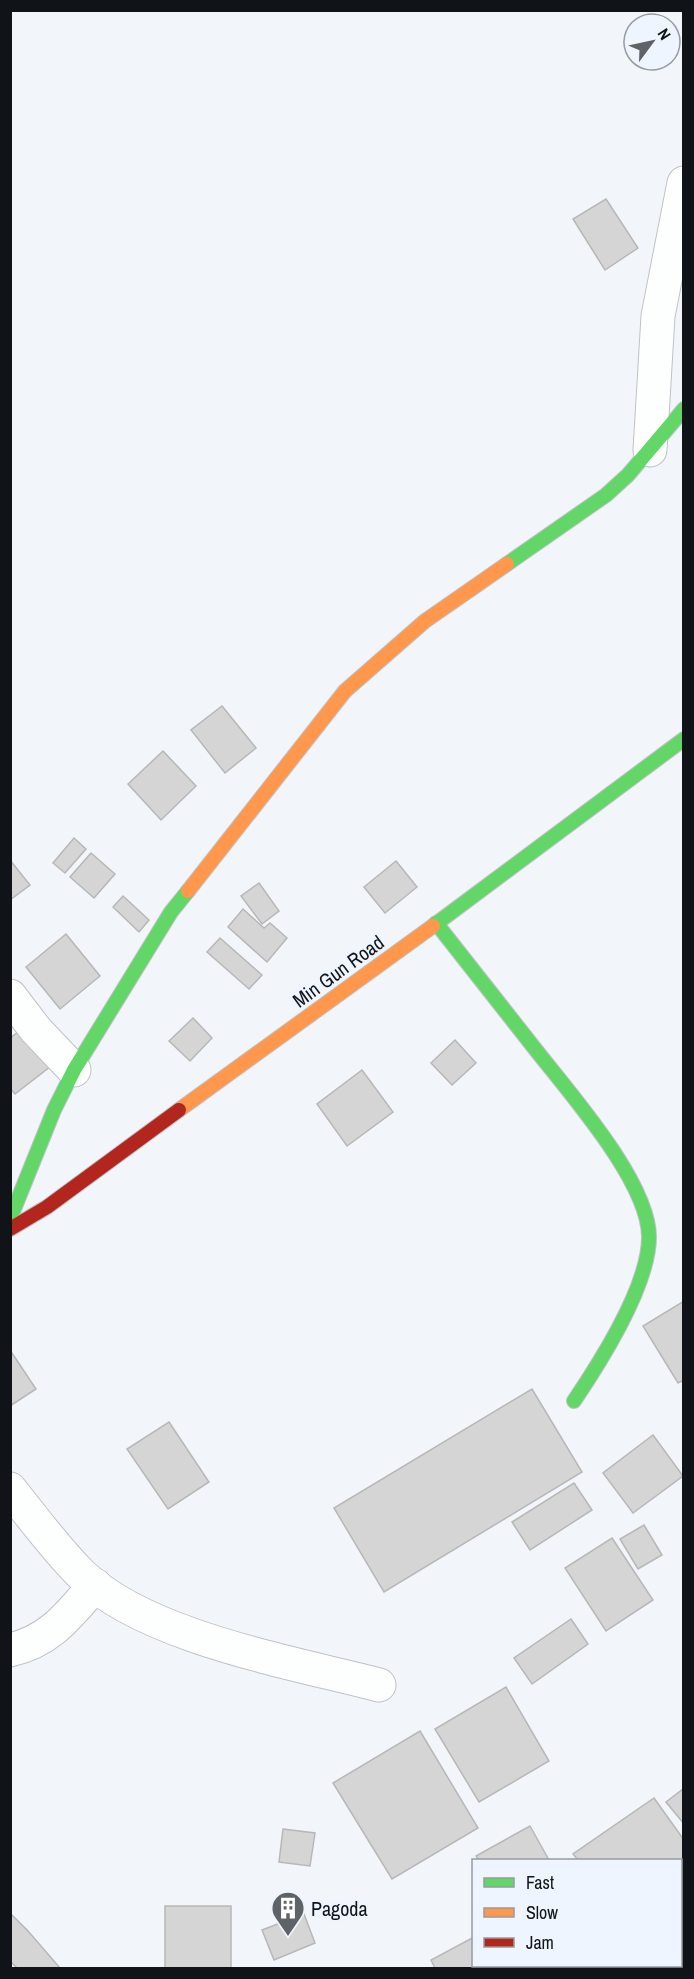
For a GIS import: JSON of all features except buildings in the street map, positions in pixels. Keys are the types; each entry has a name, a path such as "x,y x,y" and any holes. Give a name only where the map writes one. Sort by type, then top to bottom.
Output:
{"street":[{"path":"650,450 658,316 684,183"},
{"path":"10,1219 54,1110 74,1070 171,912 345,691 425,621 606,495 650,450 684,409"},
{"name":"Min Gun Road","path":"10,1229 47,1207 684,739"},
{"path":"436,923 589,1118 630,1178 644,1209 649,1237 641,1276 605,1356 573,1401"},
{"path":"10,996 36,1030 74,1070"},
{"path":"10,1489 75,1567 95,1585 139,1615 226,1644 379,1685"},
{"path":"10,1650 31,1645 46,1635 95,1585"}],"traffic: fast":[{"path":"507,564 606,495 628,475 684,409"},
{"path":"433,926 684,739"},
{"path":"10,1219 54,1110 74,1070 171,912 188,891"},
{"path":"436,923 603,1136 636,1190 645,1214 649,1237 641,1278 622,1322 574,1401"}],"traffic: slow":[{"path":"188,891 345,691 425,621 507,564"},
{"path":"179,1110 433,926"}],"traffic: jam":[{"path":"10,1229 47,1207 179,1110"}],"place":[{"name":"Pagoda","path":"288,1937"}]}
